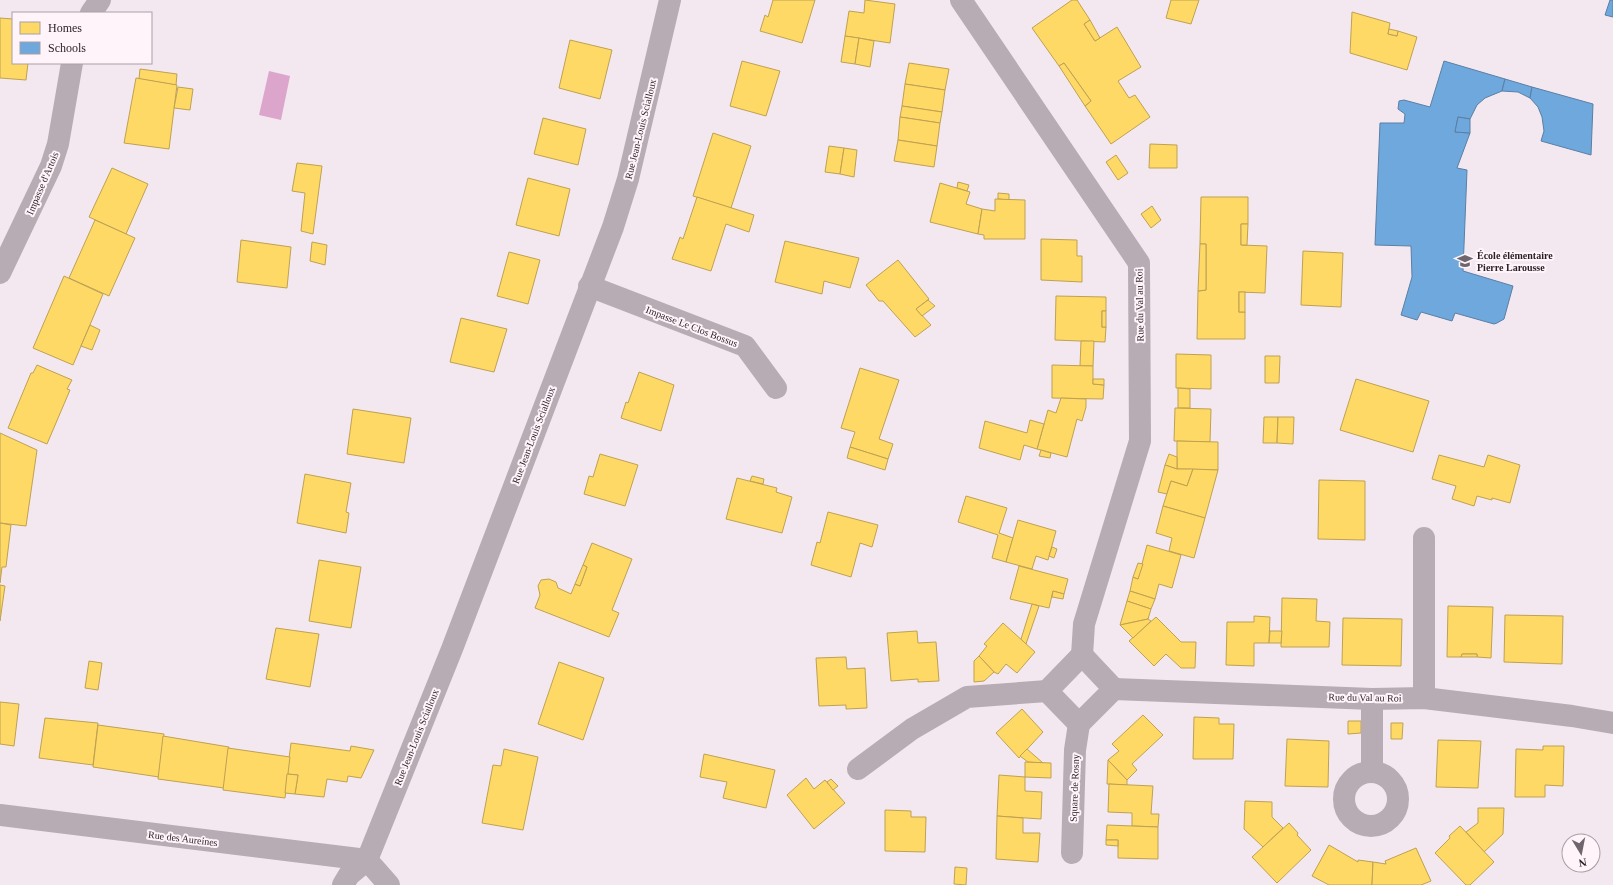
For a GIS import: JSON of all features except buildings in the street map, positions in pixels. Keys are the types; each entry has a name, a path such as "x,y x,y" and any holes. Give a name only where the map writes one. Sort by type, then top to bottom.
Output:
{"street":[{"path":"92,12 100,0"},
{"name":"Rue Jean-Louis Scialloux","path":"343,885 349,875 367,860 452,649 589,286 613,227 628,178 670,0"},
{"name":"Rue du Val au Roi","path":"961,0 1139,263 1140,441 1084,624 1082,656"},
{"name":"Impasse d'Artois","path":"0,274 51,166 58,144 72,64"},
{"name":"Impasse Le Clos Bossus","path":"589,286 744,346 776,388"},
{"path":"1424,538 1424,698"},
{"path":"858,769 912,729 967,697 1047,691 1082,656 1114,689 1078,724 1047,691"},
{"name":"Rue du Val au Roi","path":"1114,689 1372,698 1424,698 1572,716 1613,723"},
{"path":"1372,698 1372,772"},
{"name":"Square de Rosny","path":"1072,853 1075,750 1078,724"},
{"name":"Rue des Aureines","path":"0,815 367,860"},
{"path":"367,860 389,885"}],"shaded area":[{"path":"269,71 290,76 281,120 259,115"}],"place":[{"name":"École élémentaire Pierre Larousse","path":"1465,261"}]}
